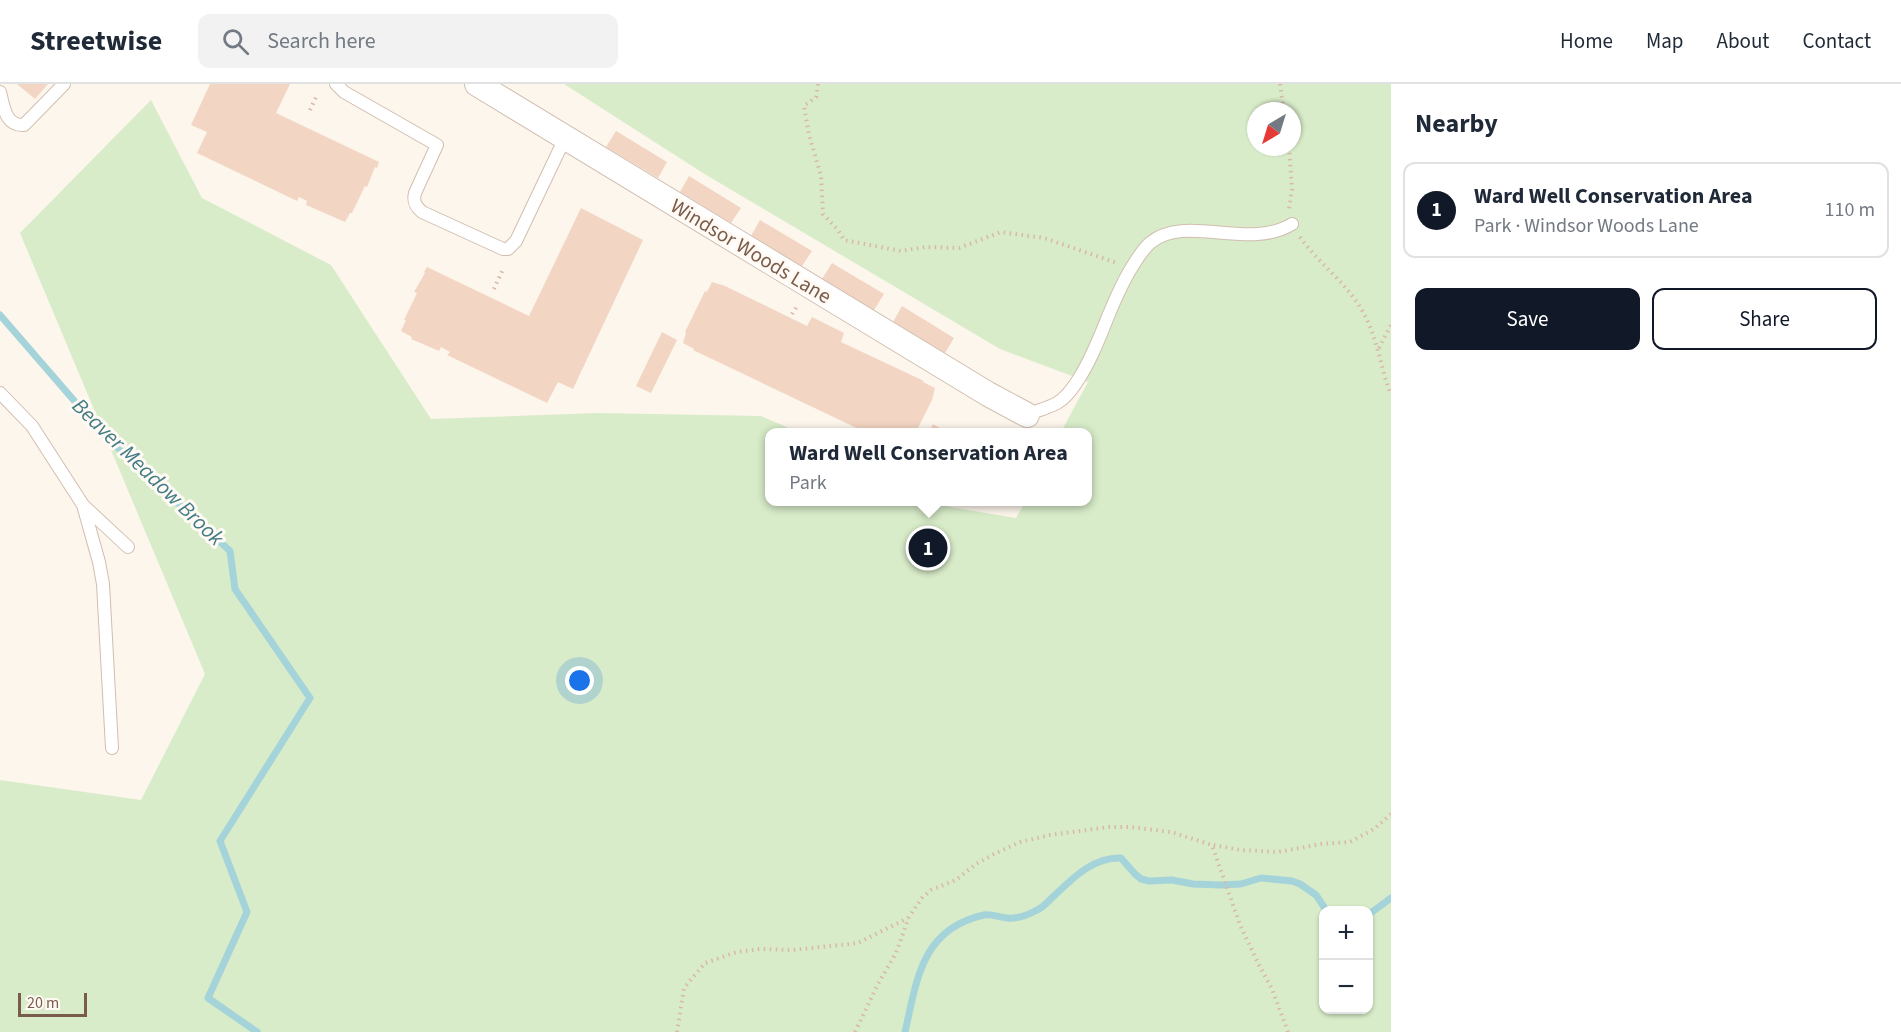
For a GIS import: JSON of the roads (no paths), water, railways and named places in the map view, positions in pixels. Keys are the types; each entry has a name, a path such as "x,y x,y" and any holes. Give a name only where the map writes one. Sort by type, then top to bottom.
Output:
{"street":[{"name":"Windsor Woods Lane","path":"477,84 968,382 1027,415"}],"lane":[{"path":"0,92 9,120 14,124 24,125 64,84"},
{"path":"336,84 344,92 437,145 414,198 417,208 503,249 508,249 516,241 565,138"},
{"path":"1027,415 1058,403 1074,387 1093,356 1118,290 1135,261 1150,243 1165,234 1180,231 1249,235 1270,232 1292,224"},
{"path":"0,393 32,426 83,505 128,547"},
{"path":"83,505 99,562 102,584 112,748"}],"waterway":[{"name":"Beaver Meadow Brook","path":"0,315 103,434 230,551 235,589 310,698 220,841 247,912 208,998 257,1032"},
{"path":"905,1032 925,959 934,944 947,932 963,922 984,915 1011,918 1030,914 1042,907 1084,870 1101,861 1121,858 1141,879 1149,881 1172,880 1193,884 1221,885 1241,884 1261,878 1292,881 1316,895 1323,906"},
{"path":"1373,911 1391,898"}],"place":[{"name":"Ward Well Conservation Area","path":"928,548"}]}
